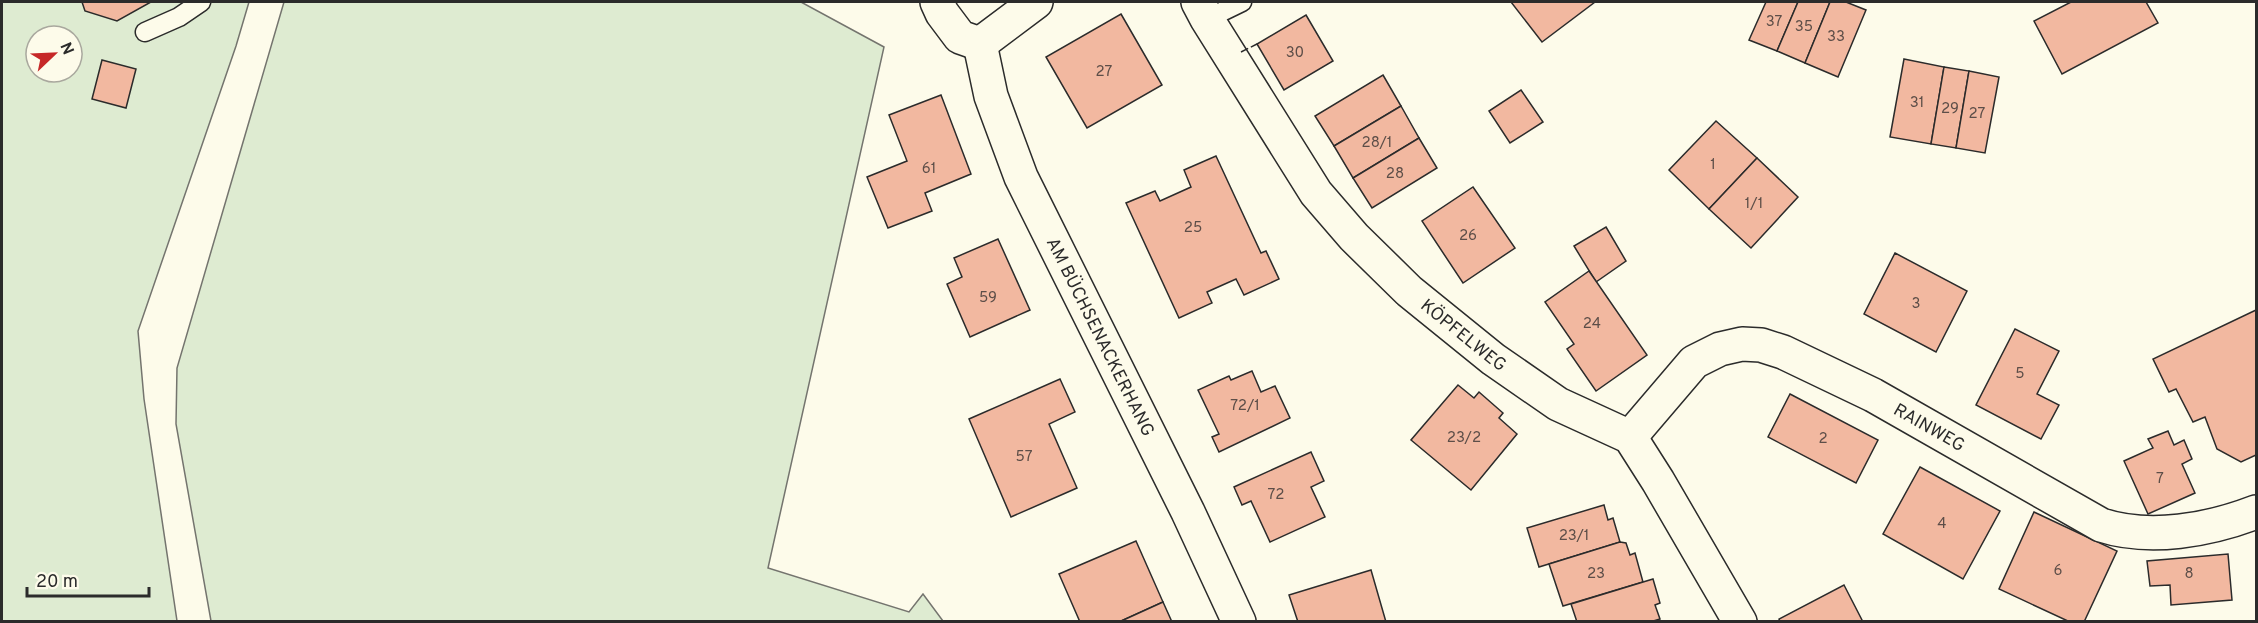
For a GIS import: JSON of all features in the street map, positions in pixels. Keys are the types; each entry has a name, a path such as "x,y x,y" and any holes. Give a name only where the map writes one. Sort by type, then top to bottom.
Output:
{"street":[{"path":"937,2 942,13 960,37 980,45 1036,2"},
{"name":"KÖPFELWEG","path":"1203,10 1316,193 1354,237 1409,291 1493,359 1558,404 1630,438"},
{"name":"AM BÜCHSENACKERHANG","path":"980,45 991,96 1021,177 1188,512 1239,621"},
{"name":"RAINWEG","path":"1630,438 1694,362 1720,349 1742,344 1761,345 1783,352 1873,395 2101,525 2121,532 2191,529 2256,512"},
{"path":"1630,438 1740,621"}],"lane":[{"path":"145,32 179,17 201,2"},
{"name":"KÖPFELWEG","path":"1203,10 1242,2"}],"green space":[{"path":"2,2 249,2 138,331 144,399 177,621 2,621"},
{"path":"284,2 801,2 884,47 768,568 909,612 923,594 943,621 211,621 176,424 177,368"}],"building":[{"path":"82,2 151,2 117,21 85,11"},
{"path":"1511,2 1595,2 1542,42"},
{"path":"1766,2 1798,2 1777,51 1749,40"},
{"path":"1798,2 1830,2 1805,63 1777,51"},
{"path":"1830,2 1846,2 1866,10 1838,77 1805,63"},
{"path":"2071,2 2146,2 2158,23 2062,74 2034,21"},
{"path":"1121,14 1162,85 1087,128 1046,57"},
{"path":"1306,15 1333,61 1284,90 1257,44"},
{"path":"1904,59 1944,67 1931,144 1890,137"},
{"path":"102,60 136,69 126,108 92,99"},
{"path":"1944,67 1969,71 1956,148 1931,144"},
{"path":"1969,71 1999,77 1985,153 1956,148"},
{"path":"1383,75 1401,106 1334,146 1315,116"},
{"path":"1521,90 1543,122 1510,143 1489,111"},
{"path":"941,95 971,174 925,193 932,211 888,228 867,177 907,161 889,115"},
{"path":"1401,106 1419,138 1353,178 1334,146"},
{"path":"1716,121 1757,158 1709,209 1669,170"},
{"path":"1419,138 1437,168 1372,208 1353,178"},
{"path":"1216,156 1261,253 1266,251 1279,279 1244,295 1236,279 1207,292 1212,303 1179,318 1126,203 1155,191 1160,201 1191,187 1184,170"},
{"path":"1757,158 1798,197 1751,248 1709,209"},
{"path":"1473,187 1515,248 1463,283 1422,221"},
{"path":"1606,227 1626,261 1596,282 1574,246"},
{"path":"998,239 1030,310 970,337 947,284 962,277 954,258"},
{"path":"1895,253 1967,291 1936,352 1864,314"},
{"path":"1589,271 1647,355 1596,391 1567,349 1574,344 1545,302"},
{"path":"2256,310 2256,455 2241,462 2217,449 2205,417 2193,422 2176,389 2169,392 2153,359"},
{"path":"2015,329 2059,351 2037,394 2059,405 2041,439 1976,405"},
{"path":"1252,371 1261,392 1275,386 1290,418 1219,452 1212,437 1219,434 1198,390 1229,376 1231,380"},
{"path":"1060,379 1075,412 1049,424 1077,488 1011,517 969,419"},
{"path":"1458,385 1474,398 1479,392 1503,413 1499,418 1517,434 1471,490 1411,440"},
{"path":"1790,394 1878,440 1856,483 1768,437"},
{"path":"2168,431 2174,445 2184,440 2192,459 2182,464 2195,493 2148,514 2124,461 2153,448 2148,439"},
{"path":"1311,452 1324,481 1311,487 1325,517 1270,542 1251,501 1242,505 1234,487"},
{"path":"1920,467 2000,511 1963,579 1883,534"},
{"path":"1604,505 1608,520 1613,518 1620,542 1539,567 1527,528"},
{"path":"2034,512 2117,551 2084,622 2070,622 1999,589"},
{"path":"1136,541 1163,602 1119,622 1080,622 1059,574"},
{"path":"1620,542 1626,543 1630,555 1635,553 1643,582 1563,606 1549,564"},
{"path":"2228,554 2232,600 2171,605 2170,585 2150,586 2147,561"},
{"path":"1371,570 1386,622 1298,622 1289,595"},
{"path":"1653,579 1660,603 1655,605 1660,619 1650,622 1577,622 1571,604"},
{"path":"1844,585 1863,622 1780,622 1779,619"},
{"path":"1163,602 1172,622 1119,622"}],"fence":[{"path":"1241,52 1257,44"}]}
